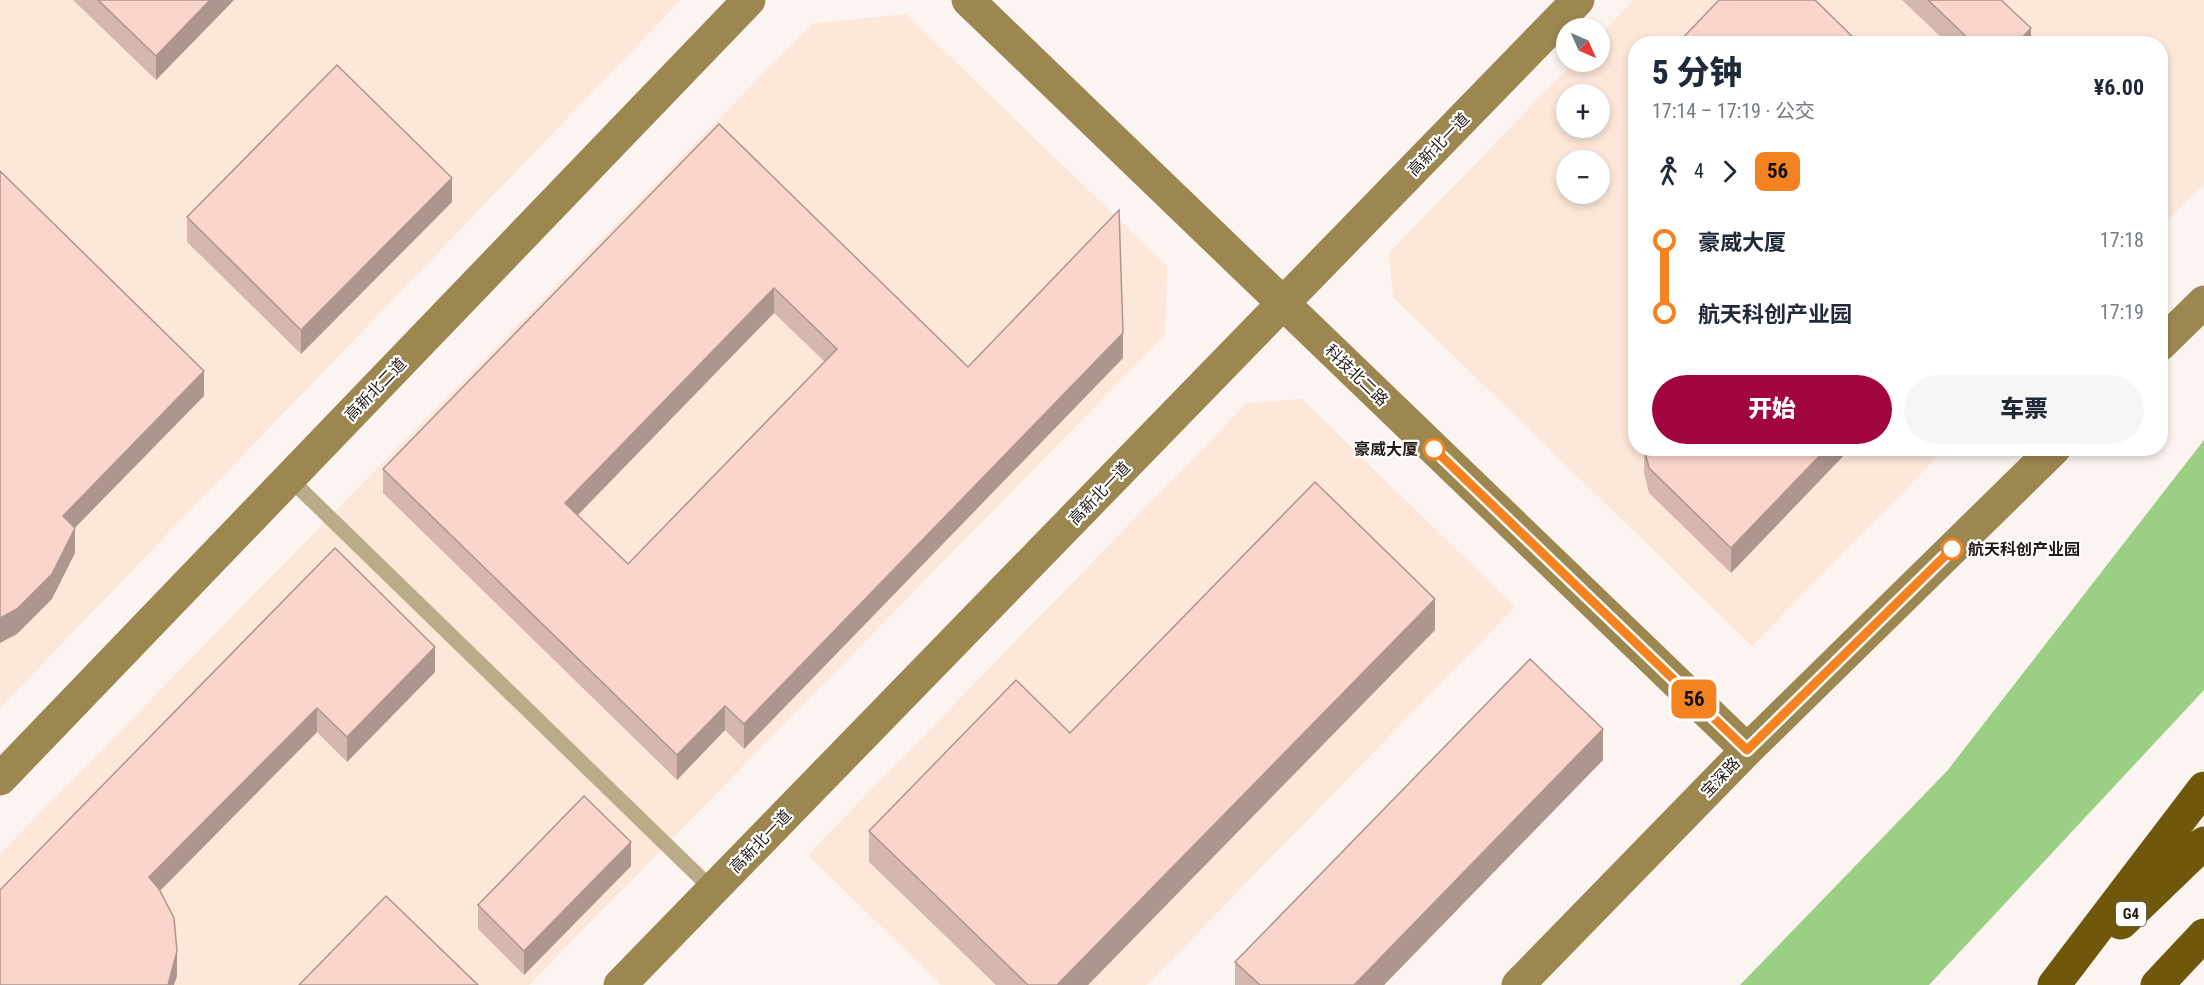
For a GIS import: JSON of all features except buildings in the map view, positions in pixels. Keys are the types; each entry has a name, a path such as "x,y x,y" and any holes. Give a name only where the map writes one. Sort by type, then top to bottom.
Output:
{"highway":[{"path":"2056,985 2204,788"},
{"name":"G4","path":"2056,985 2204,843"},
{"path":"2157,985 2204,936"}],"street":[{"name":"高新北二道","path":"0,779 749,0"},
{"name":"科技北二路","path":"968,0 1747,750"},
{"name":"高新北一道","path":"620,985 1578,0"},
{"path":"2168,337 2204,302"},
{"name":"宝深路","path":"1518,985 1747,750 2047,456"}],"lane":[{"path":"289,478 712,890"}],"shaded area":[{"path":"0,0 681,0 0,708"},
{"path":"1634,0 2204,0 2204,183 2168,220 2168,36 1628,36 1628,456 1938,456 1752,646 1393,297 1389,253 1564,72 1610,72 1610,25"},
{"path":"906,14 1167,266 1165,335 529,985 0,985 0,854 812,24"},
{"path":"1302,399 1515,607 1147,985 941,985 808,855 1247,403"}],"green space":[{"path":"2204,440 2204,690 1929,985 1740,985 1947,771"}],"bus line":[{"name":"56","path":"1434,449 1747,750 1952,549"}],"place":[{"name":"豪威大厦","path":"1434,449"},
{"name":"航天科创产业园","path":"1952,549"}]}
